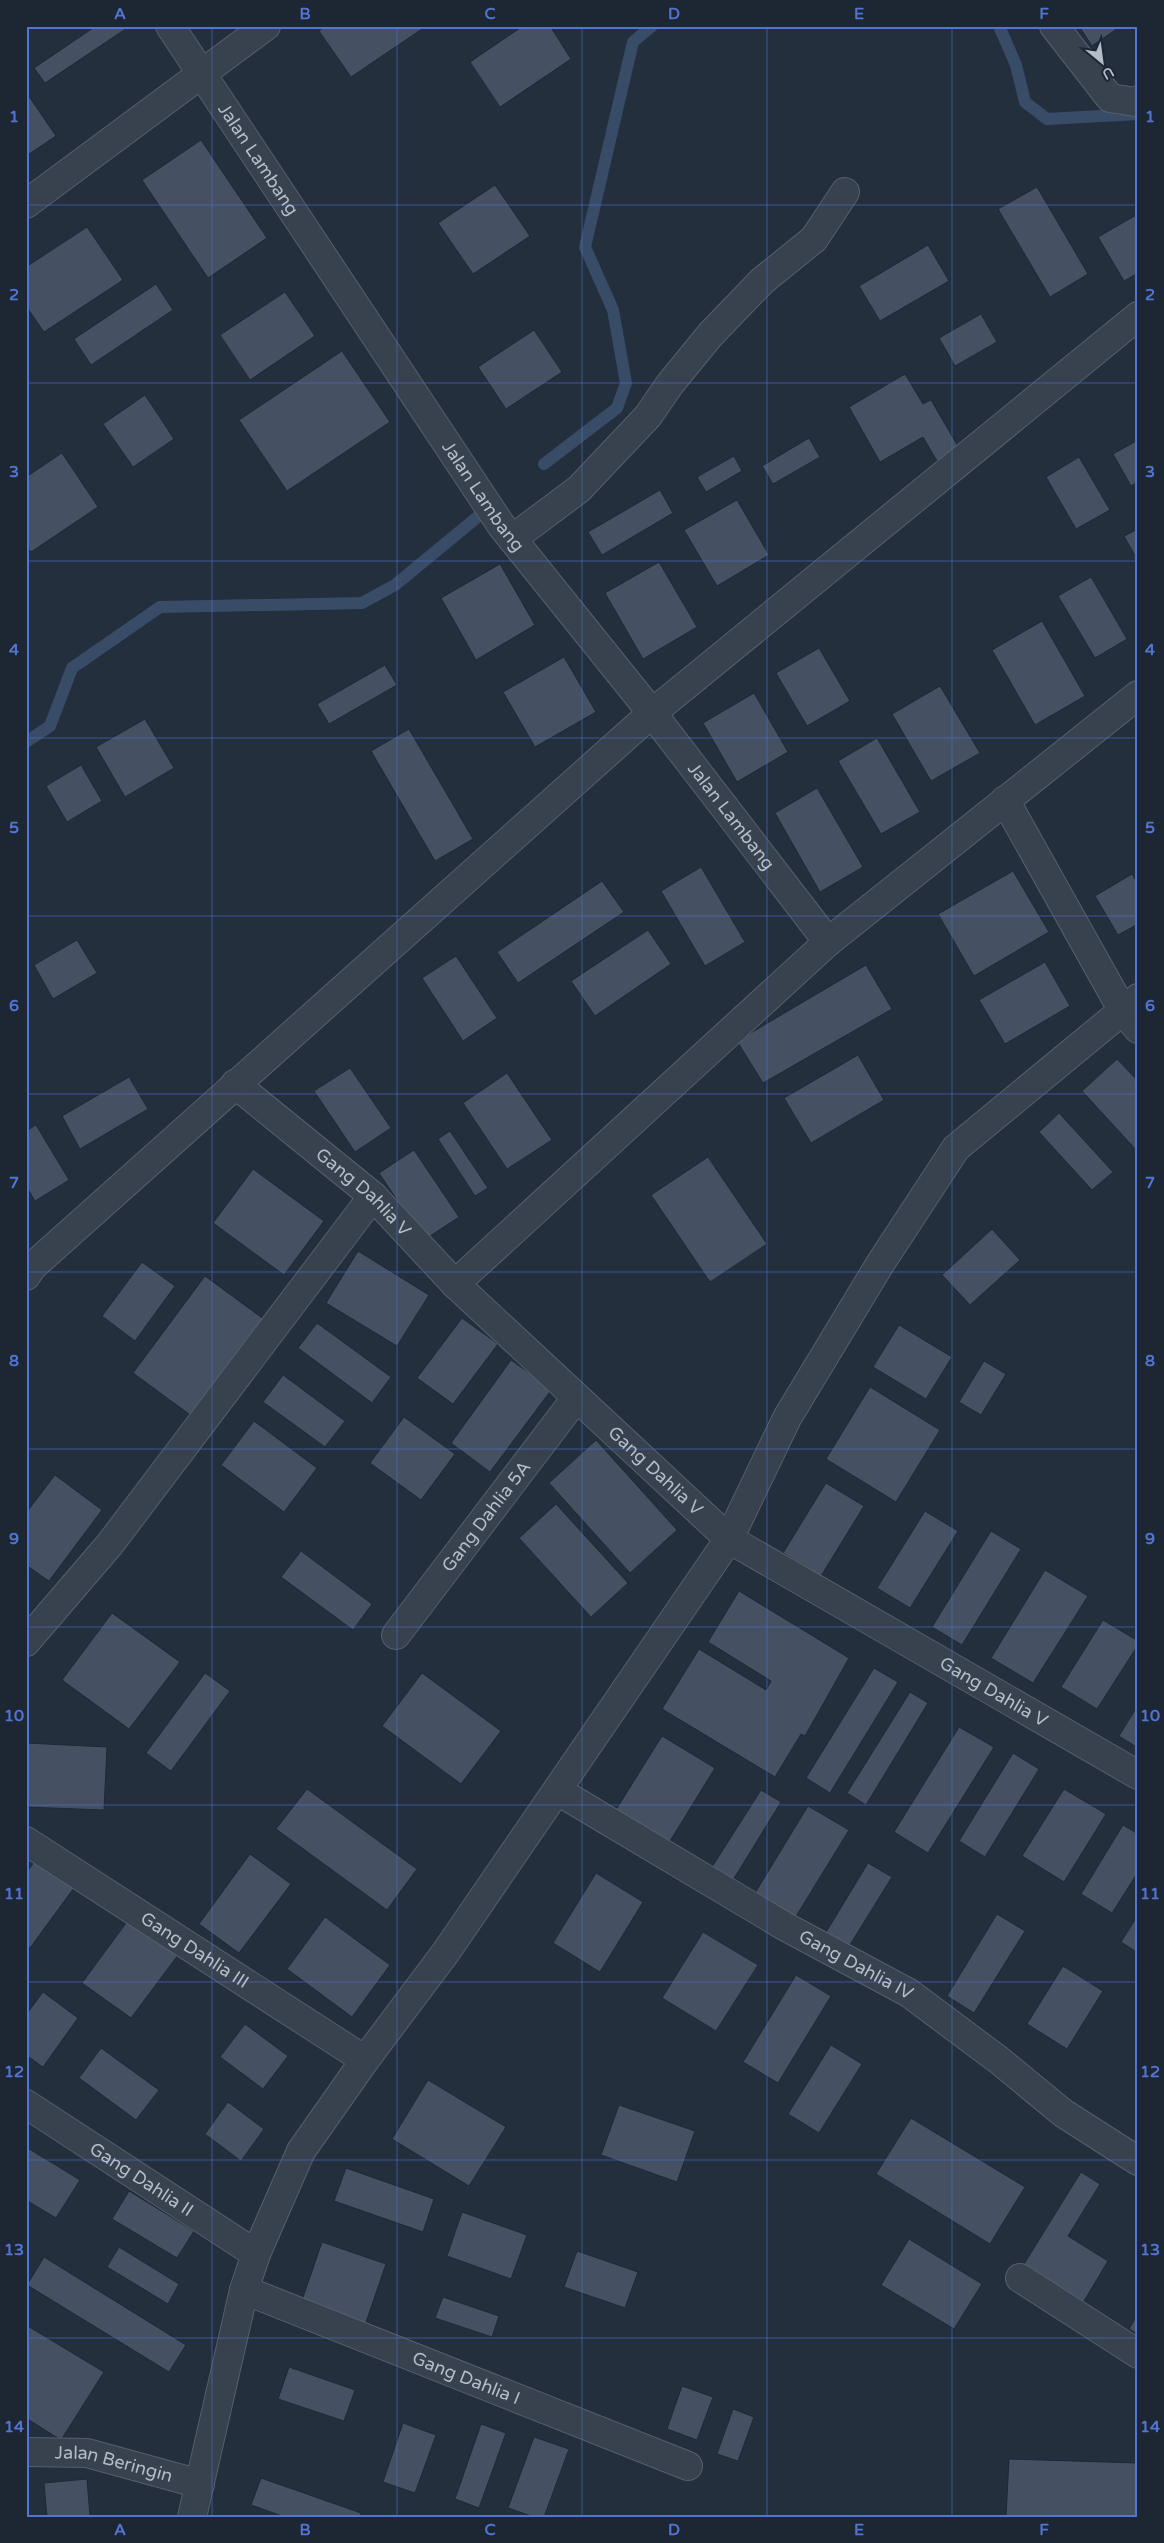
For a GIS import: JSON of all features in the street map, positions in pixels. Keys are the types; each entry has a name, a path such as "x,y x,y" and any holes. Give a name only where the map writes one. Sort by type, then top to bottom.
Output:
{"street":[{"name":"Jalan Lambang","path":"170,26 507,532 652,713 828,942"},
{"path":"26,204 266,26"},
{"path":"1054,26 1110,98 1135,102 1138,100"},
{"path":"507,532 579,489 648,416 670,384 710,335 762,282 814,239 845,192"},
{"path":"29,1267 652,713 1138,316"},
{"path":"455,1284 828,942 1138,695"},
{"path":"192,2517 244,2290 256,2254 301,2151 365,2060 446,1952 729,1539 787,1418 880,1264 956,1148 1133,1013 1005,800"},
{"name":"Gang Dahlia V","path":"235,1084 373,1196 455,1284 729,1539 1138,1776"},
{"path":"26,1642 110,1544 373,1196"},
{"name":"Gang Dahlia 5A","path":"396,1635 576,1398"},
{"name":"Gang Dahlia IV","path":"558,1791 786,1927 909,1993 1000,2060 1063,2113 1138,2161"},
{"name":"Gang Dahlia III","path":"26,1841 365,2060"},
{"name":"Gang Dahlia II","path":"26,2104 256,2254"},
{"path":"1020,2278 1138,2354"},
{"name":"Gang Dahlia I","path":"244,2290 688,2466"},
{"name":"Jalan Beringin","path":"26,2452 87,2453 200,2484"}],"building":[{"path":"96,26 130,26 45,83 34,68"},
{"path":"325,26 420,26 422,29 351,77 319,31"},
{"path":"523,26 550,26 571,59 500,107 470,62"},
{"path":"1079,26 1121,26 1092,46"},
{"path":"26,92 56,136 26,156"},
{"path":"201,140 267,238 208,278 142,180"},
{"path":"495,185 530,236 473,274 438,223"},
{"path":"1037,187 1088,274 1050,297 998,209"},
{"path":"1138,214 1138,273 1124,281 1098,237"},
{"path":"87,227 123,280 44,332 26,306 26,267"},
{"path":"928,245 949,281 880,321 859,286"},
{"path":"156,284 173,310 91,365 74,339"},
{"path":"285,292 315,336 250,380 220,335"},
{"path":"981,314 997,342 955,366 939,338"},
{"path":"534,330 562,372 506,409 478,367"},
{"path":"342,351 390,422 287,491 239,420"},
{"path":"905,374 923,404 931,400 959,448 937,461 923,437 880,462 849,407"},
{"path":"145,395 174,439 133,467 103,424"},
{"path":"809,438 820,457 773,484 762,466"},
{"path":"1138,440 1138,482 1131,486 1113,454"},
{"path":"62,453 98,507 31,552 26,546 26,477"},
{"path":"734,456 742,471 706,492 697,477"},
{"path":"1079,457 1110,510 1076,529 1046,477"},
{"path":"660,490 673,513 602,555 588,532"},
{"path":"737,500 769,555 717,586 684,530"},
{"path":"1138,529 1138,561 1124,536"},
{"path":"659,562 697,627 643,659 605,593"},
{"path":"500,564 535,625 476,660 441,598"},
{"path":"1091,577 1127,639 1095,658 1058,596"},
{"path":"1042,621 1085,696 1035,725 992,650"},
{"path":"819,648 850,701 807,726 776,673"},
{"path":"564,657 596,712 535,747 503,692"},
{"path":"385,665 397,685 329,724 317,704"},
{"path":"940,686 980,753 931,781 892,714"},
{"path":"754,693 788,752 737,782 703,723"},
{"path":"145,719 174,768 125,797 96,747"},
{"path":"409,729 473,839 435,861 371,751"},
{"path":"877,738 920,812 881,834 838,761"},
{"path":"81,765 102,801 67,822 46,786"},
{"path":"817,788 863,867 820,892 775,813"},
{"path":"701,867 745,942 705,966 661,891"},
{"path":"1013,871 1049,932 974,976 938,914"},
{"path":"1132,874 1138,884 1138,924 1118,935 1095,896"},
{"path":"602,881 624,912 518,983 497,952"},
{"path":"648,930 671,964 595,1016 571,981"},
{"path":"77,940 97,973 53,999 34,965"},
{"path":"456,956 497,1018 463,1041 422,978"},
{"path":"1045,962 1070,1006 1005,1044 979,1000"},
{"path":"866,965 892,1009 763,1083 737,1041"},
{"path":"858,1055 884,1100 811,1143 784,1098"},
{"path":"1117,1059 1138,1081 1138,1152 1082,1091"},
{"path":"350,1068 391,1128 355,1152 314,1091"},
{"path":"507,1073 552,1140 507,1169 463,1103"},
{"path":"129,1077 148,1109 80,1149 62,1116"},
{"path":"1059,1113 1113,1172 1092,1190 1039,1132"},
{"path":"36,1125 69,1180 35,1201 26,1186 26,1131"},
{"path":"450,1131 488,1188 475,1196 438,1139"},
{"path":"414,1150 459,1217 424,1240 379,1173"},
{"path":"708,1157 767,1244 710,1282 651,1195"},
{"path":"253,1169 324,1221 284,1275 213,1223"},
{"path":"992,1229 1020,1260 970,1305 942,1275"},
{"path":"358,1251 429,1295 397,1346 326,1303"},
{"path":"142,1262 175,1286 135,1341 102,1316"},
{"path":"205,1276 265,1320 193,1417 133,1373"},
{"path":"462,1318 498,1344 453,1404 417,1378"},
{"path":"317,1323 391,1377 372,1403 298,1348"},
{"path":"899,1325 952,1357 926,1399 873,1367"},
{"path":"511,1360 552,1389 490,1472 451,1443"},
{"path":"984,1361 1006,1374 981,1415 959,1402"},
{"path":"283,1375 345,1421 325,1447 263,1402"},
{"path":"870,1387 940,1430 896,1502 826,1459"},
{"path":"404,1417 455,1454 421,1500 370,1463"},
{"path":"254,1421 317,1468 284,1512 221,1465"},
{"path":"596,1440 677,1530 630,1573 549,1483"},
{"path":"55,1475 102,1510 49,1581 26,1565 26,1513"},
{"path":"826,1483 864,1506 821,1576 783,1553"},
{"path":"556,1504 628,1583 591,1617 519,1538"},
{"path":"925,1511 958,1531 910,1608 877,1588"},
{"path":"991,1531 1021,1549 962,1645 932,1627"},
{"path":"301,1551 372,1604 353,1630 281,1577"},
{"path":"1045,1570 1088,1596 1033,1683 991,1658"},
{"path":"739,1591 849,1658 805,1736 801,1734 775,1777 662,1709 699,1649 766,1690 771,1681 708,1642"},
{"path":"112,1613 180,1662 129,1729 62,1680"},
{"path":"1103,1620 1138,1641 1138,1645 1097,1709 1061,1687"},
{"path":"874,1668 898,1682 830,1793 806,1778"},
{"path":"205,1673 230,1691 171,1771 146,1753"},
{"path":"422,1673 501,1731 461,1784 382,1726"},
{"path":"910,1692 928,1703 866,1805 847,1793"},
{"path":"1138,1705 1138,1748 1119,1736"},
{"path":"959,1727 994,1747 928,1853 894,1832"},
{"path":"662,1736 715,1768 667,1846 614,1813"},
{"path":"26,1743 107,1747 104,1810 26,1807"},
{"path":"1013,1753 1039,1769 985,1857 959,1841"},
{"path":"307,1789 417,1869 387,1910 276,1829"},
{"path":"1064,1789 1106,1814 1064,1882 1022,1856"},
{"path":"761,1790 781,1802 733,1880 712,1867"},
{"path":"808,1806 849,1830 795,1918 755,1893"},
{"path":"1123,1825 1138,1834 1138,1872 1112,1913 1081,1894"},
{"path":"41,1853 79,1881 30,1948 26,1945 26,1873"},
{"path":"250,1854 291,1884 239,1953 199,1924"},
{"path":"868,1863 892,1877 848,1948 825,1934"},
{"path":"596,1873 643,1902 600,1972 553,1943"},
{"path":"997,1914 1025,1931 974,2013 947,1996"},
{"path":"132,1915 181,1951 131,2018 82,1983"},
{"path":"1138,1915 1138,1953 1121,1942"},
{"path":"325,1917 390,1965 352,2017 287,1969"},
{"path":"703,1932 758,1965 716,2031 662,1998"},
{"path":"1063,1966 1103,1991 1067,2049 1027,2024"},
{"path":"796,1975 831,1996 778,2083 743,2062"},
{"path":"43,1992 78,2018 43,2067 26,2055 26,2015"},
{"path":"245,2024 288,2056 263,2089 220,2057"},
{"path":"831,2045 862,2064 819,2133 788,2114"},
{"path":"101,2048 159,2090 136,2120 79,2078"},
{"path":"428,2080 506,2127 469,2186 392,2139"},
{"path":"228,2102 264,2129 241,2161 205,2134"},
{"path":"619,2105 695,2131 677,2182 601,2155"},
{"path":"911,2118 1025,2187 990,2244 876,2174"},
{"path":"26,2147 80,2180 56,2218 26,2200"},
{"path":"346,2168 434,2199 423,2232 334,2201"},
{"path":"1081,2172 1100,2184 1068,2236 1108,2261 1081,2306 1021,2269"},
{"path":"129,2191 194,2231 177,2258 112,2219"},
{"path":"462,2212 527,2235 511,2279 447,2256"},
{"path":"909,2239 982,2284 954,2329 881,2285"},
{"path":"322,2242 386,2264 363,2331 299,2309"},
{"path":"119,2247 179,2284 168,2304 107,2267"},
{"path":"577,2251 638,2272 625,2308 564,2287"},
{"path":"44,2257 186,2345 169,2372 27,2285"},
{"path":"443,2297 499,2316 492,2337 435,2318"},
{"path":"1138,2314 1138,2334 1129,2329"},
{"path":"26,2325 104,2372 61,2440 26,2418"},
{"path":"289,2367 355,2390 344,2421 278,2399"},
{"path":"682,2386 713,2397 697,2440 667,2429"},
{"path":"733,2409 754,2417 738,2461 717,2454"},
{"path":"403,2423 436,2435 415,2493 383,2482"},
{"path":"481,2424 506,2433 479,2508 455,2499"},
{"path":"534,2437 569,2449 544,2517 534,2517 508,2508"},
{"path":"1009,2459 1138,2463 1138,2517 1006,2517"},
{"path":"261,2478 361,2513 360,2517 285,2517 251,2505"},
{"path":"87,2479 90,2517 47,2517 44,2483"}],"waterway":[{"path":"544,464 617,408 626,383 613,310 585,247 633,42 652,26"},
{"path":"999,26 1016,65 1025,102 1047,119 1138,114"},
{"path":"26,742 50,726 72,668 160,607 362,603 395,585 492,505"}]}
